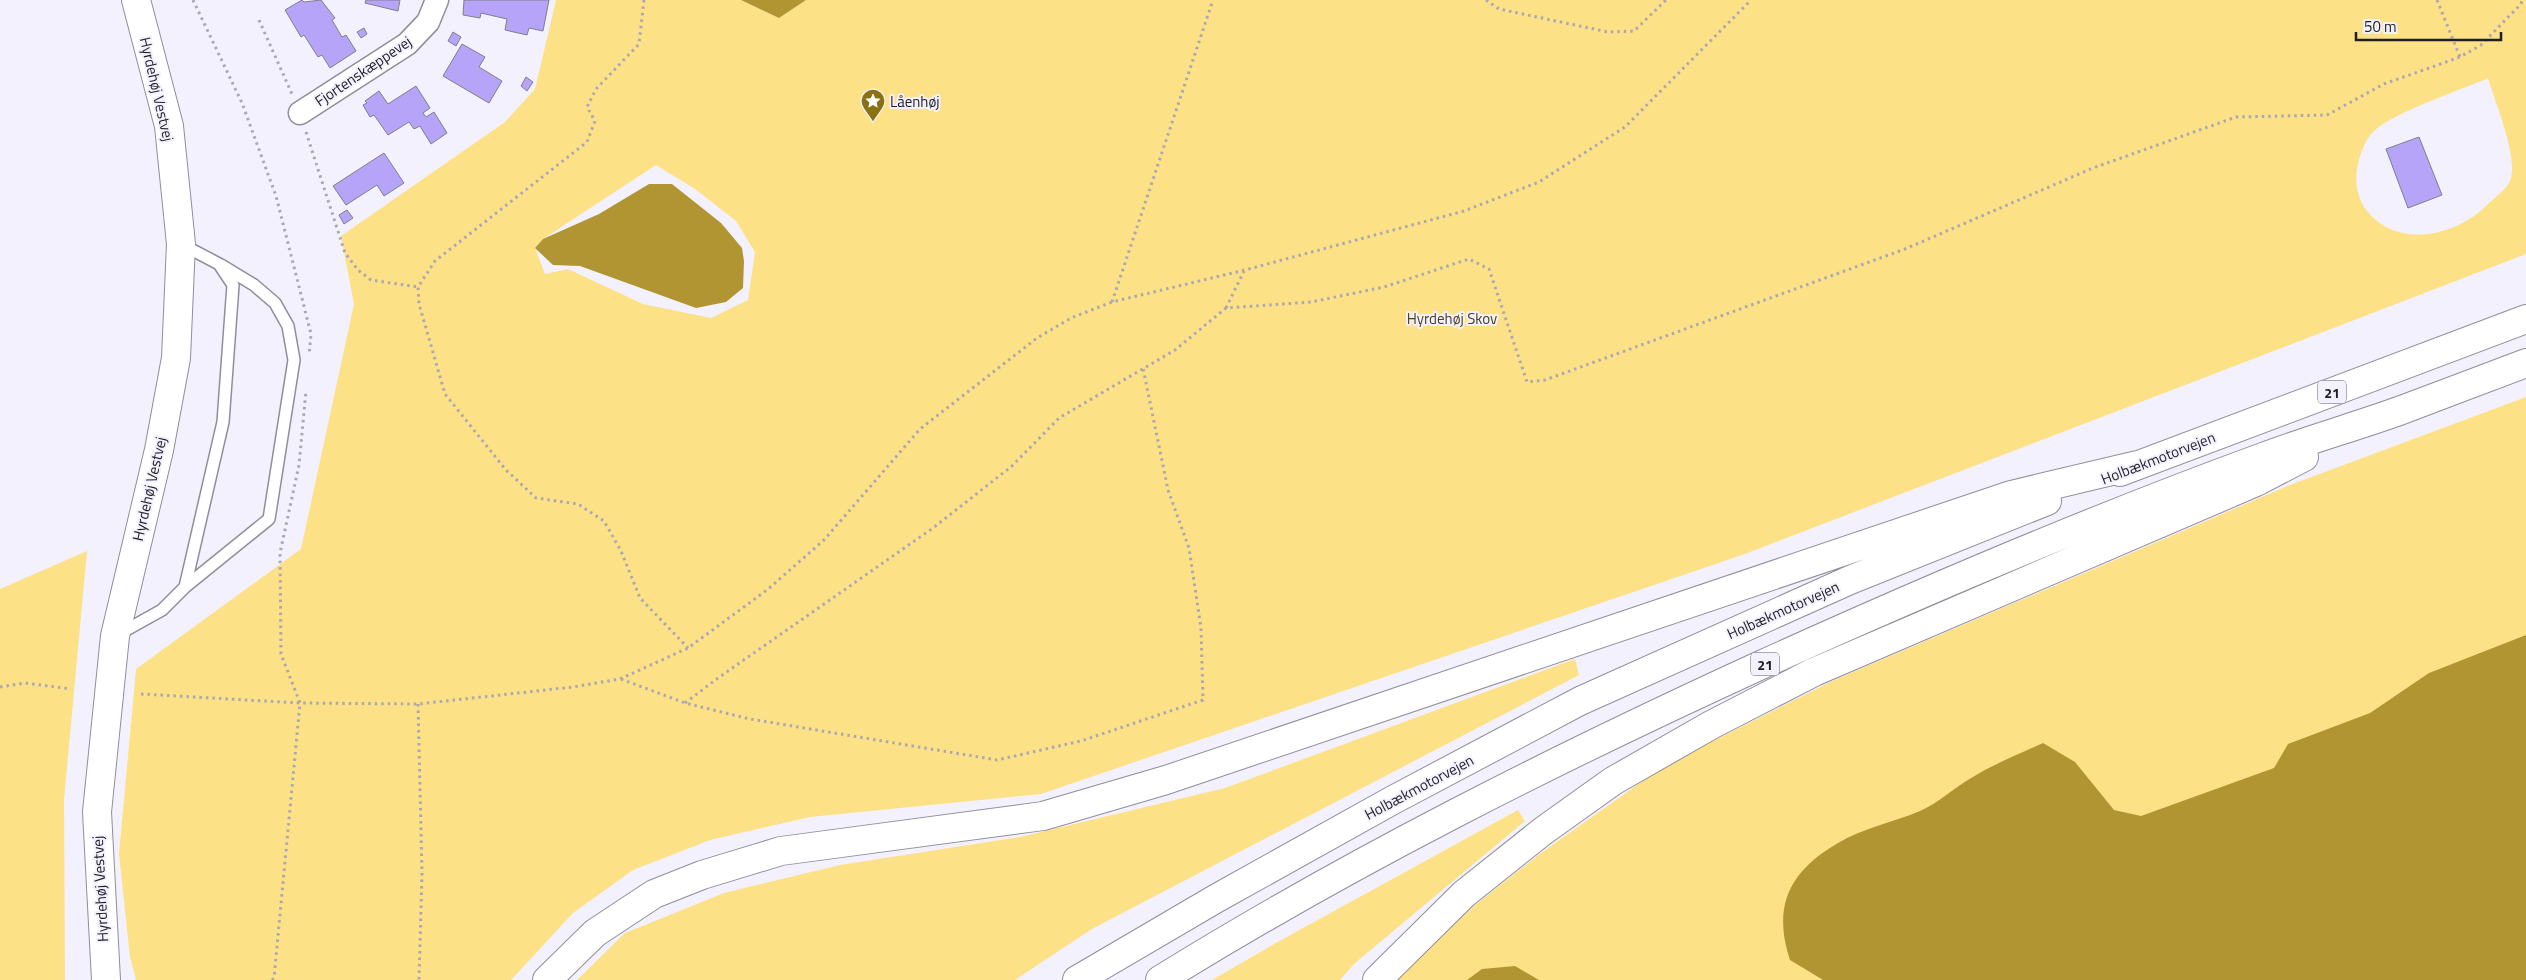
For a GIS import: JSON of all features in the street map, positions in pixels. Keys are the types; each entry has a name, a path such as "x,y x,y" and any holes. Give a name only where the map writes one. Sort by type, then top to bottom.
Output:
{"main road":[{"name":"Hyrdehøj Vestvej","path":"106,980 97,812 115,636 159,450 176,358 180,244 169,126 136,0"},
{"name":"Holbækmotorvejen","path":"1077,980 1385,805 1580,702 1850,580 2137,465 2526,318"},
{"name":"21","path":"1160,980 1212,948 1406,840 1621,729 1831,634 2024,550 2263,456 2398,411 2526,363"},
{"path":"1377,980 1464,894 1543,831 1613,781 1710,725 1814,672 2256,482 2398,411"},
{"path":"547,980 595,933 654,894 702,875 781,851 1043,816 1166,780 2010,495 2137,465"}],"street":[{"name":"Fjortenskæppevej","path":"300,113 408,44 428,22 437,0"}],"lane":[{"path":"115,636 162,610 185,587 269,519 294,360 288,326 275,303 254,284 180,244"},
{"path":"185,587 223,422 233,285 219,264"}],"path":[{"path":"644,0 640,44 596,89 587,107 595,121 587,142 435,261 418,287 418,304 445,394 506,470 536,498 578,504 604,521 621,551 640,598 688,648"},
{"path":"1112,302 1213,0"},
{"path":"1486,0 1499,9 1608,32 1634,31 1666,0"},
{"path":"141,694 300,703 418,704 573,687 620,679 688,648 767,590 824,540 920,430 1037,338 1071,318 1112,302 1244,270 1464,211 1538,182 1625,127 1751,0"},
{"path":"2437,0 2460,57"},
{"path":"1226,308 1311,302 1384,287 1469,259 1489,269 1527,382 1545,380 1905,249 2093,168 2227,120 2236,117 2327,114 2384,84 2460,57 2481,45 2521,4 2522,0"},
{"path":"259,20 300,113 345,254 358,270 371,280 418,287"},
{"path":"685,703 933,528 1012,466 1060,418 1175,350 1226,308 1244,270"},
{"path":"620,679 685,703 750,719 997,760 1081,741 1203,700 1201,628 1189,548 1168,490 1143,368"},
{"path":"0,687 25,683 71,689"},
{"path":"272,980 275,968 300,703"},
{"path":"418,704 422,873 419,980"}],"green space":[{"name":"Hyrdehøj Skov","path":"556,0 741,0 779,18 806,0 2526,0 2526,254 1742,555 1041,794 810,817 710,840 633,870 573,913 511,980 136,980 130,957 119,854 136,669 301,549 354,304 341,236 505,122 535,89","holes":["2488,78 2509,144 2512,171 2510,181 2506,187 2476,214 2461,224 2445,230 2428,234 2411,234 2395,231 2380,223 2367,211 2359,196 2357,185 2356,173 2359,159 2369,137 2381,126 2409,110","656,165 695,189 736,221 755,252 748,300 711,318 643,304 568,269 545,274 535,248 543,239"]},
{"path":"2526,397 2526,980 1395,980 1474,906 1541,853 1664,766 1832,681 2290,485"},
{"path":"87,551 64,800 65,980 0,980 0,589"},
{"path":"1575,659 1579,675 1092,929 1015,980 577,980 625,933 724,893 840,865 1020,837 1225,788"},
{"path":"1518,810 1525,821 1355,963 1340,980 1212,980 1274,944"}],"shaded area":[{"path":"741,0 806,0 779,18"},
{"path":"649,184 672,184 721,223 742,248 744,261 743,288 726,302 696,308 580,266 553,265 535,248 543,239 599,214"},
{"path":"2526,635 2526,980 1823,980 1790,960 1783,922 1785,906 1789,891 1808,865 1838,843 1868,829 1920,811 1980,773 2043,743 2075,762 2114,810 2141,816 2274,768 2288,744 2370,713 2429,673"},
{"path":"1515,966 1539,980 1467,980 1482,969"}],"building":[{"path":"302,0 304,2 321,0 335,18 332,20 342,37 346,35 356,51 330,68 322,55 318,57 304,35 301,37 285,10"},
{"path":"366,0 400,0 398,11 365,3"},
{"path":"464,0 549,0 543,31 529,28 527,35 505,30 507,19 481,13 480,18 463,15"},
{"path":"364,28 367,34 361,38 357,32"},
{"path":"453,32 461,37 456,46 448,41"},
{"path":"462,44 485,57 479,67 502,81 489,103 443,76"},
{"path":"526,77 533,82 527,91 521,86"},
{"path":"416,86 430,108 423,113 426,117 434,112 447,133 431,144 420,126 414,129 409,122 388,135 374,115 370,117 363,105 367,103 365,101 379,91 388,104"},
{"path":"2419,137 2442,195 2408,208 2386,149"},
{"path":"384,153 404,183 384,196 377,185 346,205 333,186"},
{"path":"347,210 353,218 344,224 339,215"}],"place":[{"name":"Låenhøj","path":"873,122"}]}
